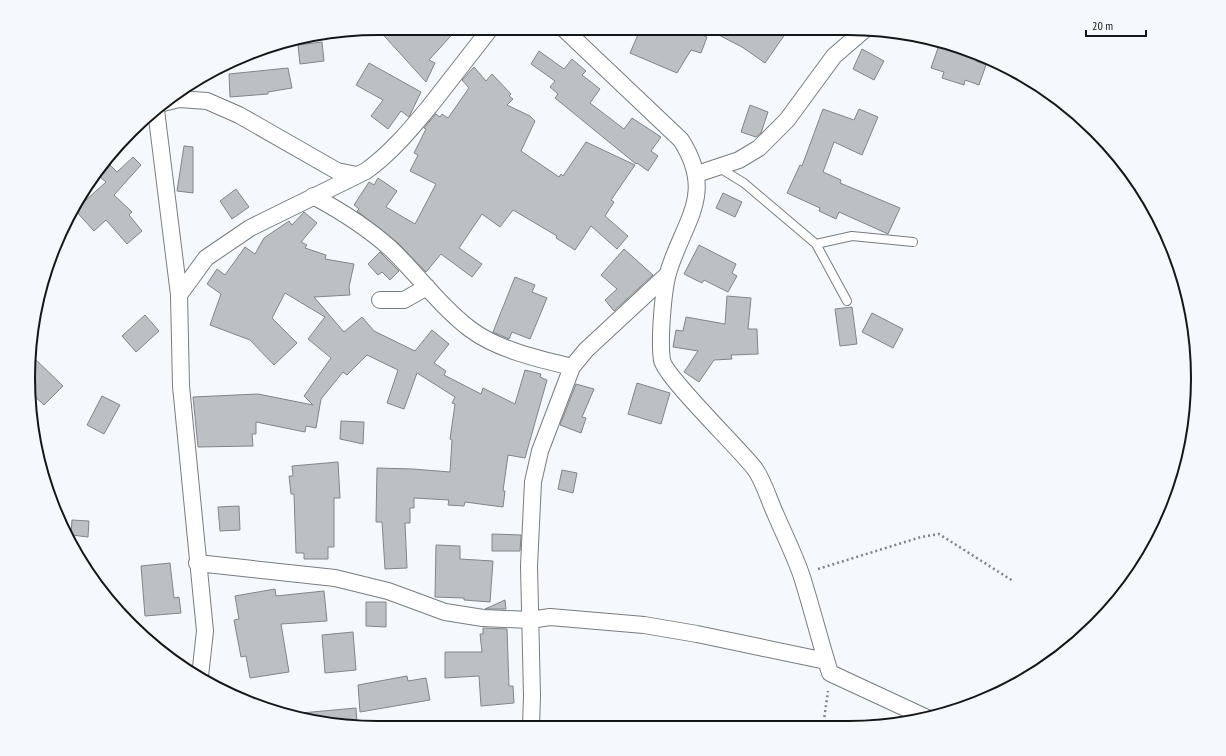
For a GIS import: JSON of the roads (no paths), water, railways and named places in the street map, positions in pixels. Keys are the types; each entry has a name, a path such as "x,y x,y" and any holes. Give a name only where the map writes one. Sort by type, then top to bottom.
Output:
{"street":[{"path":"178,295 206,258 250,228 357,174 366,171 383,159 402,139 485,35"},
{"path":"570,35 681,140 692,156 697,174 697,192 689,223 668,274 661,340 662,362 673,379 725,434 756,471 802,576 828,667"},
{"path":"697,174 739,160 759,148 787,120 834,56 858,35"},
{"path":"179,99 207,101 239,115 337,171 357,174"},
{"path":"157,116 178,295 181,386 197,563 205,630 202,672"},
{"path":"314,196 343,212 390,248 471,330 525,355 572,367"},
{"path":"531,721 529,566 533,482 540,451 572,367 586,350 668,274"},
{"path":"380,300 404,300 427,287"},
{"path":"197,563 335,578 388,591 445,612 483,618 530,620 550,617 644,625 778,649 828,667 918,713"}],"lane":[{"path":"718,168 744,183 816,244 847,301"},
{"path":"816,244 852,236 913,242"}]}
